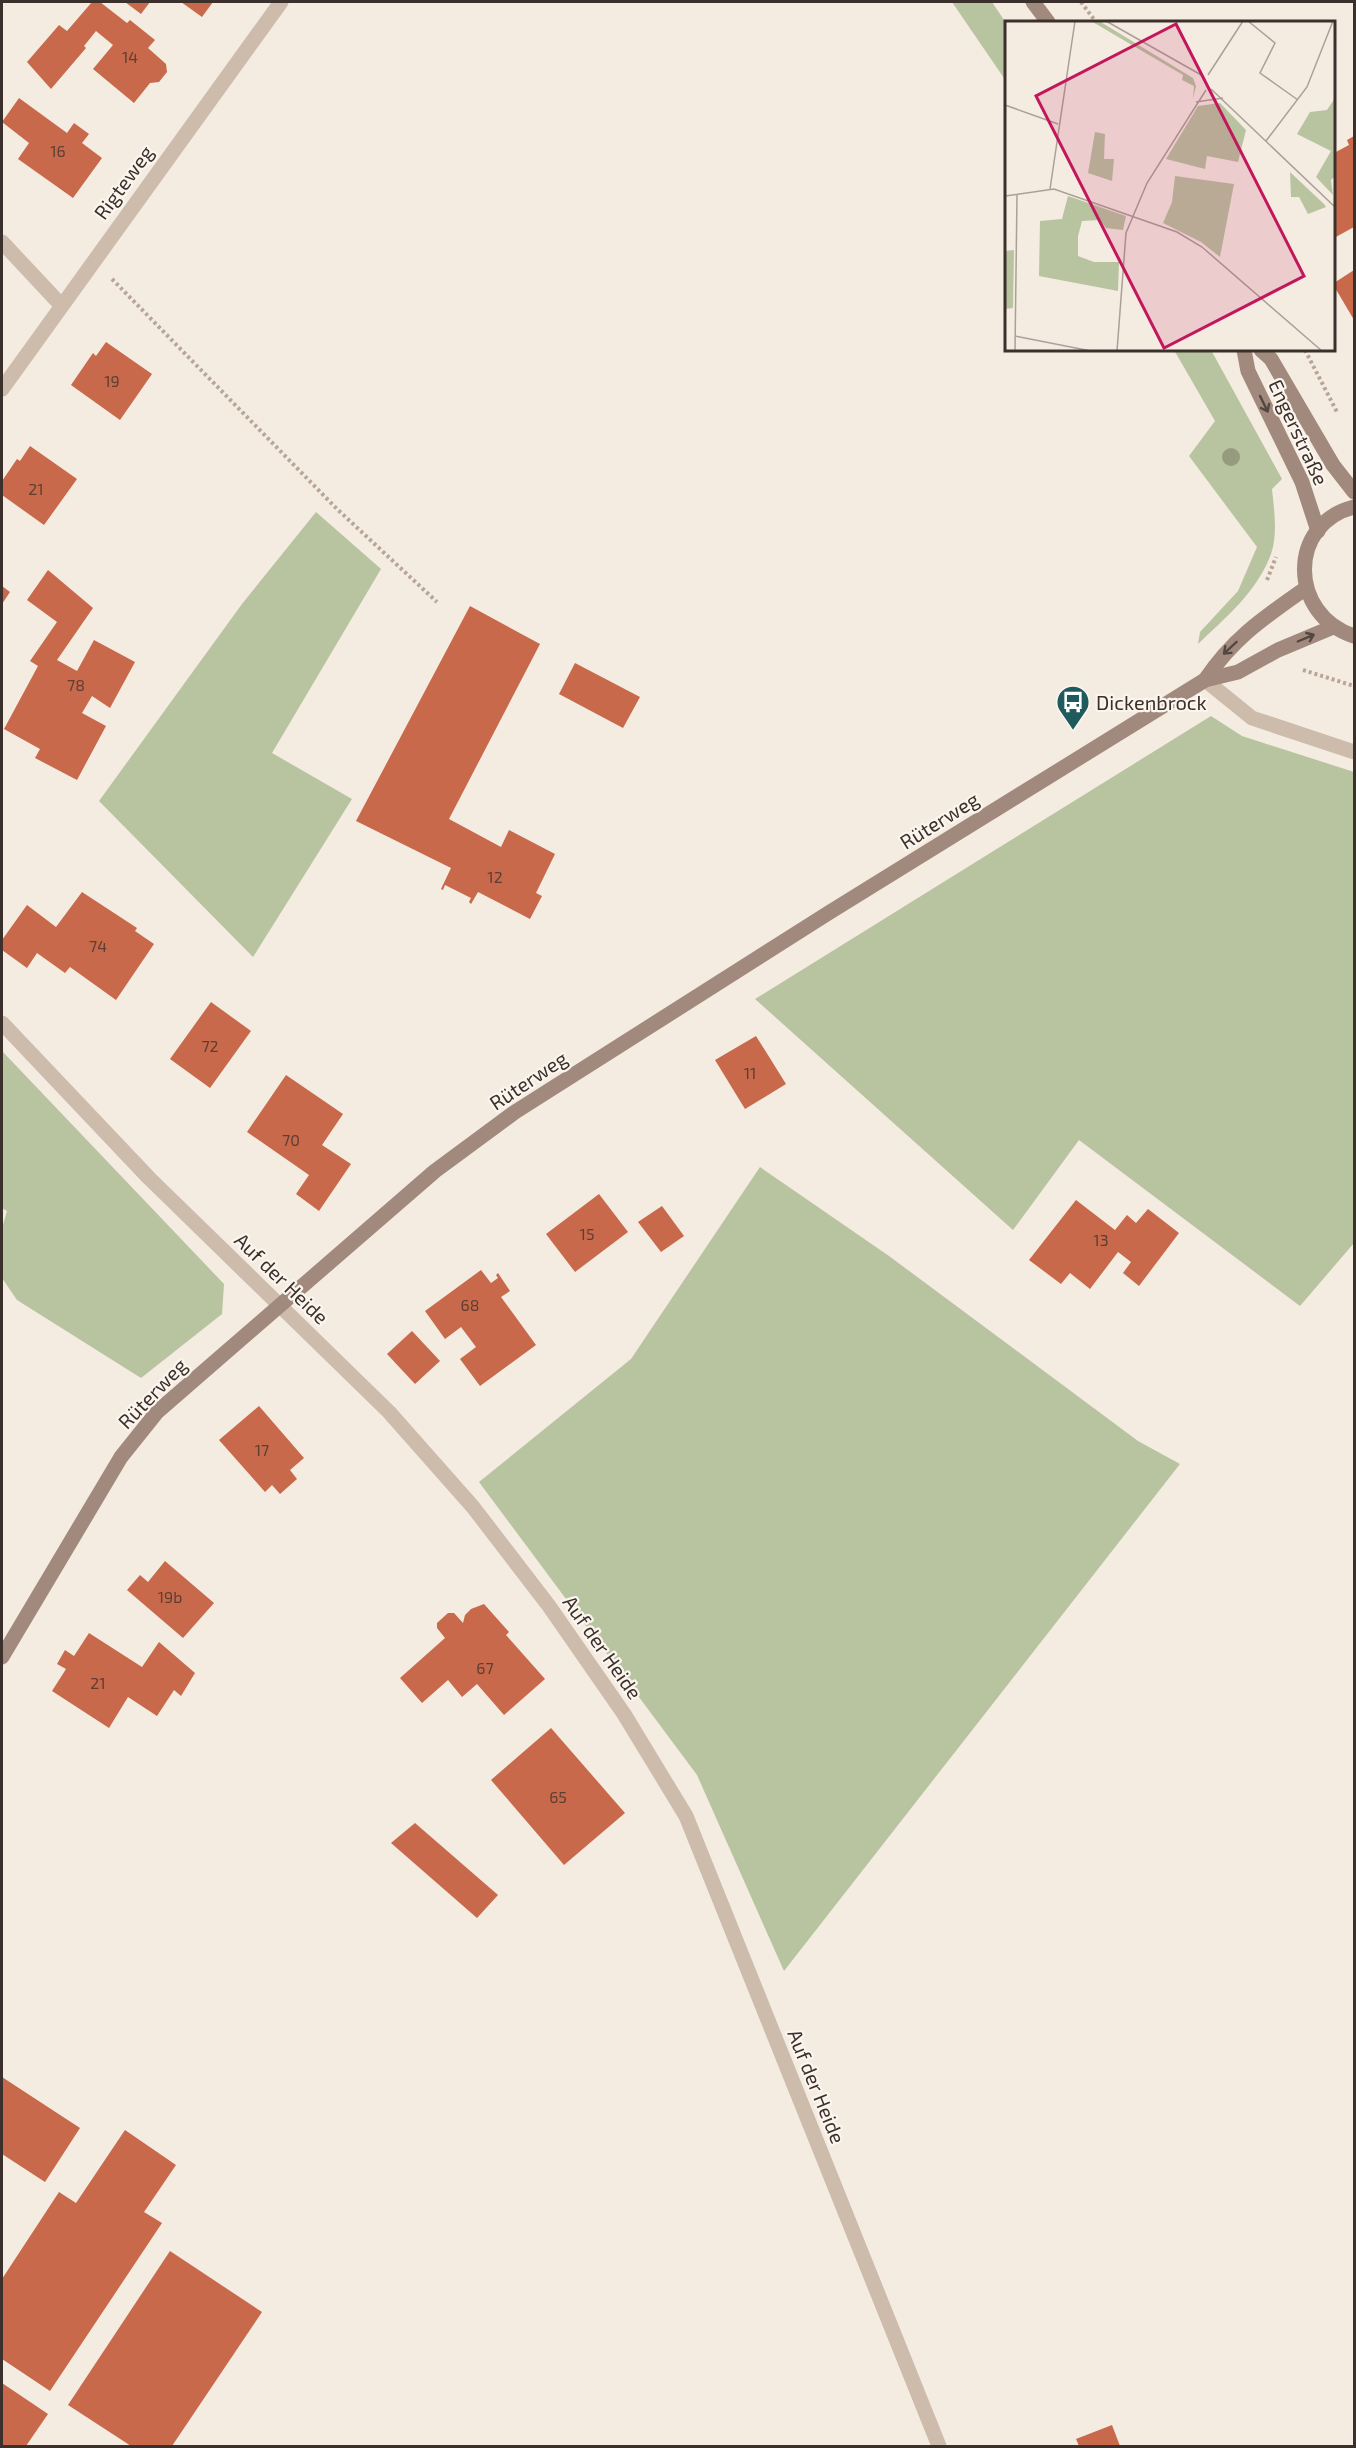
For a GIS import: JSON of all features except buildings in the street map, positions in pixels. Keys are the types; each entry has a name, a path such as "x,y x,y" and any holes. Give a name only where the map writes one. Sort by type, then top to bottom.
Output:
{"street":[{"name":"Rigteweg","path":"2,389 281,2"},
{"path":"1033,2 1047,21"},
{"path":"2,242 61,305"},
{"name":"Engerstraße","path":"1244,351 1248,370 1302,482 1318,531"},
{"name":"Engerstraße","path":"1262,351 1271,359 1333,465 1354,492"},
{"path":"1354,507 1331,518 1318,531 1310,544 1306,558 1306,588 1312,603 1333,627 1354,636"},
{"name":"Rüterweg","path":"1205,680 1223,654 1260,620 1306,588"},
{"name":"Rüterweg","path":"2,1657 85,1514 128,1448 157,1412 435,1172 515,1112 830,912 1205,680 1238,672 1278,650 1333,627"},
{"path":"1205,680 1252,718 1354,752"},
{"name":"Auf der Heide","path":"2,1023 149,1178 389,1412 473,1507 549,1606 624,1714 686,1816 939,2446"}],"path":[{"path":"1082,2 1095,21"},
{"path":"95,257 118,286 337,509 437,602"},
{"path":"1306,351 1341,419"},
{"path":"1278,650 1289,665 1354,686"}],"green space":[{"path":"952,2 992,2 1005,22 1005,80"},
{"path":"1175,351 1212,351 1282,479 1272,489 1274,538 1265,568 1240,603 1198,644 1200,632 1238,591 1257,547 1189,456 1215,421"},
{"path":"316,512 381,569 272,753 352,799 253,957 99,801 242,604"},
{"path":"1211,716 1242,736 1354,772 1354,1243 1300,1306 1079,1140 1013,1230 755,999"},
{"path":"2,1051 224,1284 222,1314 141,1378 17,1300 2,1278 2,1228 7,1211 2,1208"},
{"path":"760,1167 889,1256 1138,1441 1180,1464 784,1971 697,1775 479,1482 631,1359"}],"place":[{"name":"Dickenbrock","path":"1073,731"}]}
